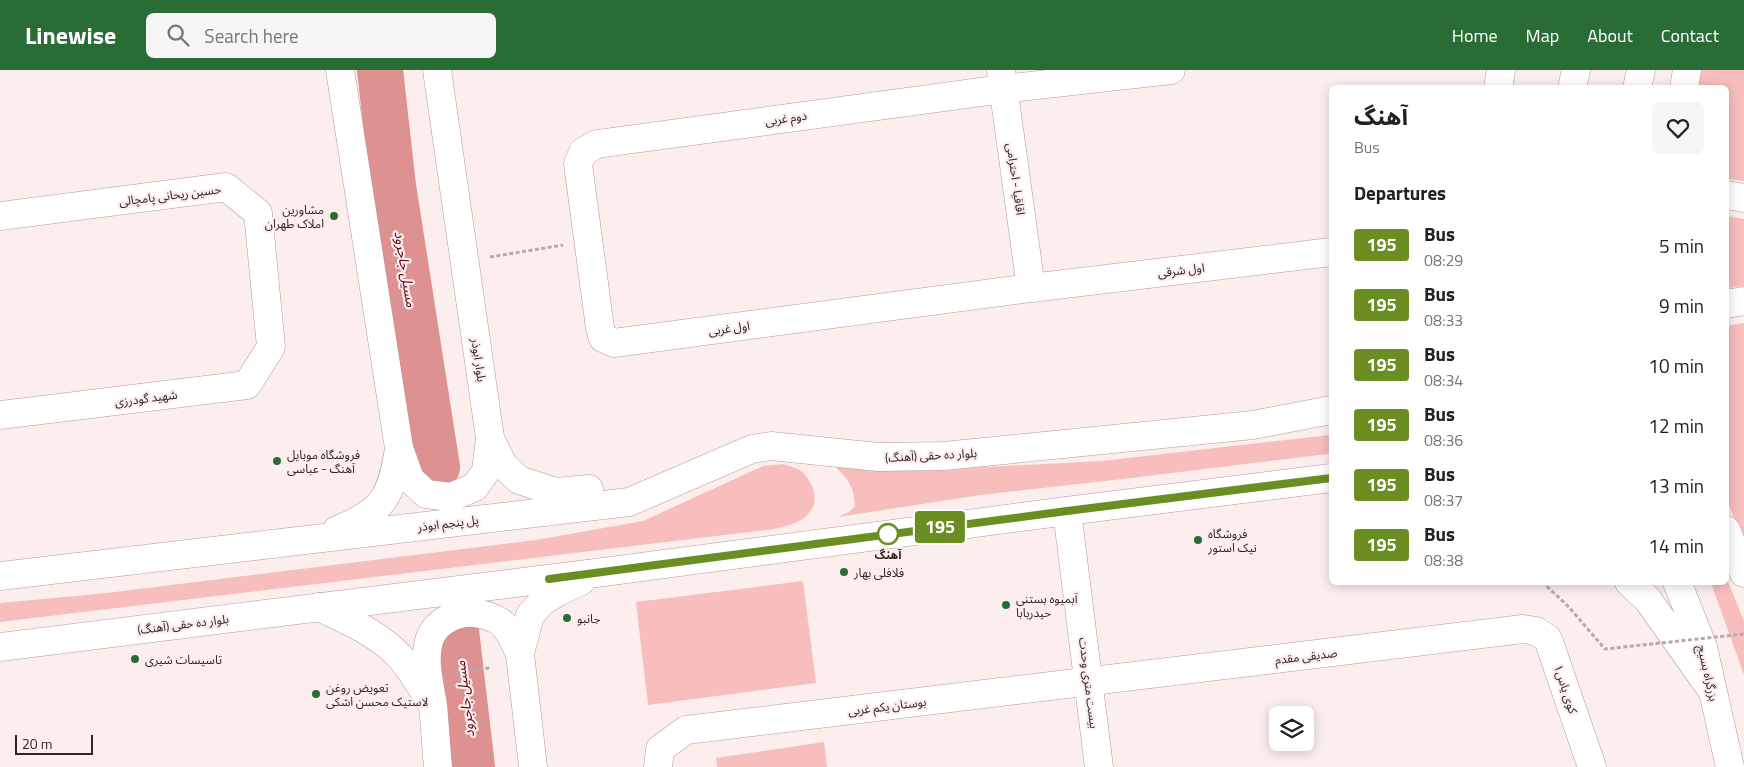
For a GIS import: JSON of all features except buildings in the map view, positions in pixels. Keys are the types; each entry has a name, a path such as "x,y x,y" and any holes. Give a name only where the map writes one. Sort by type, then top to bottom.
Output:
{"main road":[{"path":"340,70 399,448 410,478 426,494 450,497 475,487 486,471 490,438"},
{"name":"بلوار ابوذر","path":"437,70 490,438 502,465 519,480 556,492 678,480"},
{"name":"دوم غربی","path":"578,164 583,152 597,144 1002,79 1171,70"},
{"path":"1498,85 1501,70"},
{"path":"1573,85 1576,70"},
{"path":"1637,85 1641,70"},
{"path":"1684,85 1687,70"},
{"name":"اقاقیا - احترامی","path":"1002,79 1031,288"},
{"name":"اول غربی","path":"578,164 600,328 603,338 614,343 1031,288"},
{"name":"حسین ریحانی پامچالی","path":"0,216 226,187 258,212 271,346"},
{"path":"1729,196 1744,198"},
{"name":"اول شرقی","path":"1031,288 1329,252"},
{"path":"1729,304 1744,301"},
{"name":"شهید گودرزی","path":"0,415 247,385 271,346"},
{"name":"بلوار ده حقی (آهنگ)","path":"540,512 629,502 752,448 771,446 878,458 944,456 1253,425 1329,411"},
{"path":"0,576 314,539 347,526 368,515 385,498 394,476 399,448"},
{"path":"520,654 530,615 536,608 543,601 558,592 596,573 1329,478"},
{"name":"بیست متری وحدت","path":"1067,511 1099,767"},
{"name":"پل پنجم ابوذر","path":"314,539 540,512"},
{"path":"1729,537 1744,573"},
{"name":"بلوار ده حقی (آهنگ)","path":"0,647 596,573"},
{"path":"1632,585 1648,600 1711,689"},
{"name":"بزرگراه بسیج","path":"1678,585 1703,647 1730,767"},
{"path":"319,607 365,630 401,658 432,705"},
{"path":"438,767 432,705 436,666 429,640 438,625 450,617 471,613 488,615 500,620 510,634 520,654 533,767"},
{"name":"صدیقی مقدم","path":"1089,682 1523,629"},
{"name":"کوی یاس۱","path":"1523,629 1536,631 1548,639 1592,767"},
{"name":"بوستان یکم غربی","path":"658,767 660,749 686,730 1089,682"}],"path":[{"path":"465,261 588,242"},
{"path":"1546,585 1568,604 1605,649 1744,634"},
{"path":"436,666 490,668"}],"shaded area":[{"path":"1698,70 1744,70 1744,181 1729,179 1729,85 1696,85"},
{"path":"1729,216 1744,219 1744,286 1729,288"},
{"path":"1744,323 1744,541 1729,505 1729,326"},
{"path":"1329,435 1328,454 981,495 838,517 849,512 855,506 852,488 834,465 881,471 1102,461"},
{"path":"783,464 798,469 803,473 811,483 814,502 813,508 801,520 774,529 0,622 0,603 107,593 536,540 643,521 763,466"},
{"path":"803,581 816,683 648,705 636,602"},
{"path":"1729,584 1744,621 1744,675 1712,585"},
{"path":"824,742 827,767 717,767 716,758"}],"waterway":[{"name":"مسیل جاجرود","path":"380,70 393,186 437,467"},
{"name":"مسیل جاجرود","path":"456,631 472,767"}],"bus line":[{"name":"195","path":"549,579 1329,478"}],"place":[{"name":"مشاورین املاک طهران","path":"334,216"},
{"name":"فروشگاه موبایل آهنگ - عباسی","path":"277,461"},
{"name":"آهنگ","path":"888,534"},
{"name":"فروشگاه نیک استور","path":"1198,540"},
{"name":"فلافلی بهار","path":"844,572"},
{"name":"آبمیوه بستنی حیدربابا","path":"1006,605"},
{"name":"جانبو","path":"567,618"},
{"name":"تاسیسات شیری","path":"135,659"},
{"name":"تعویض روغن لاستیک محسن اشکی","path":"316,694"}]}
